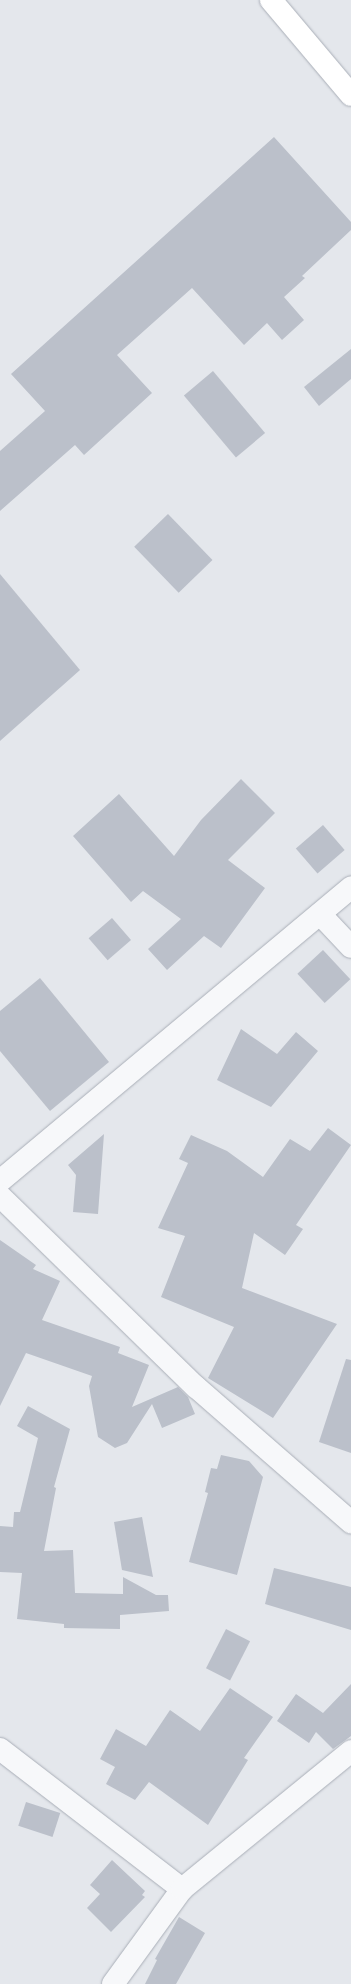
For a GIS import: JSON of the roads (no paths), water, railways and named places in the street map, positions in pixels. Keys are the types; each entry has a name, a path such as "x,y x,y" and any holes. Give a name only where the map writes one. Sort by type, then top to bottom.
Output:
{"main road":[{"path":"271,0 351,95"}],"street":[{"path":"0,1181 351,887"},
{"path":"320,914 351,947"},
{"path":"0,1196 196,1387 351,1522"},
{"path":"0,1749 182,1889"},
{"path":"113,1984 182,1889 351,1751"}]}
